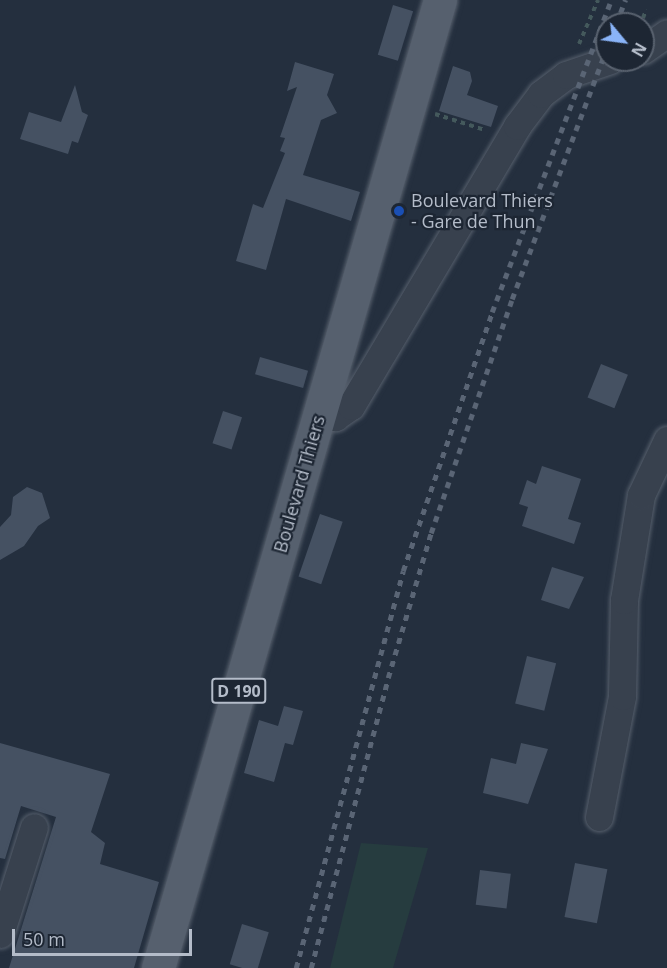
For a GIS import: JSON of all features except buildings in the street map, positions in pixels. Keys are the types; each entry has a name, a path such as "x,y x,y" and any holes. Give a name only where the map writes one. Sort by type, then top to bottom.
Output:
{"main road":[{"name":"Boulevard Thiers","path":"158,968 440,0"}],"street":[{"path":"320,413 335,417 351,406 510,138 551,84 585,66 595,64"},
{"path":"599,817 622,696 624,600 641,495 667,440"},
{"path":"0,934 34,827"}],"path":[{"path":"409,106 510,138"}],"green space":[{"path":"361,843 428,848 393,968 330,968"}],"railway":[{"path":"296,968 403,571 492,312 611,0"},
{"path":"620,12 625,0"},
{"path":"311,968 388,678 431,533 512,299 598,72"}],"place":[{"name":"Boulevard Thiers - Gare de Thun","path":"399,211"}]}
